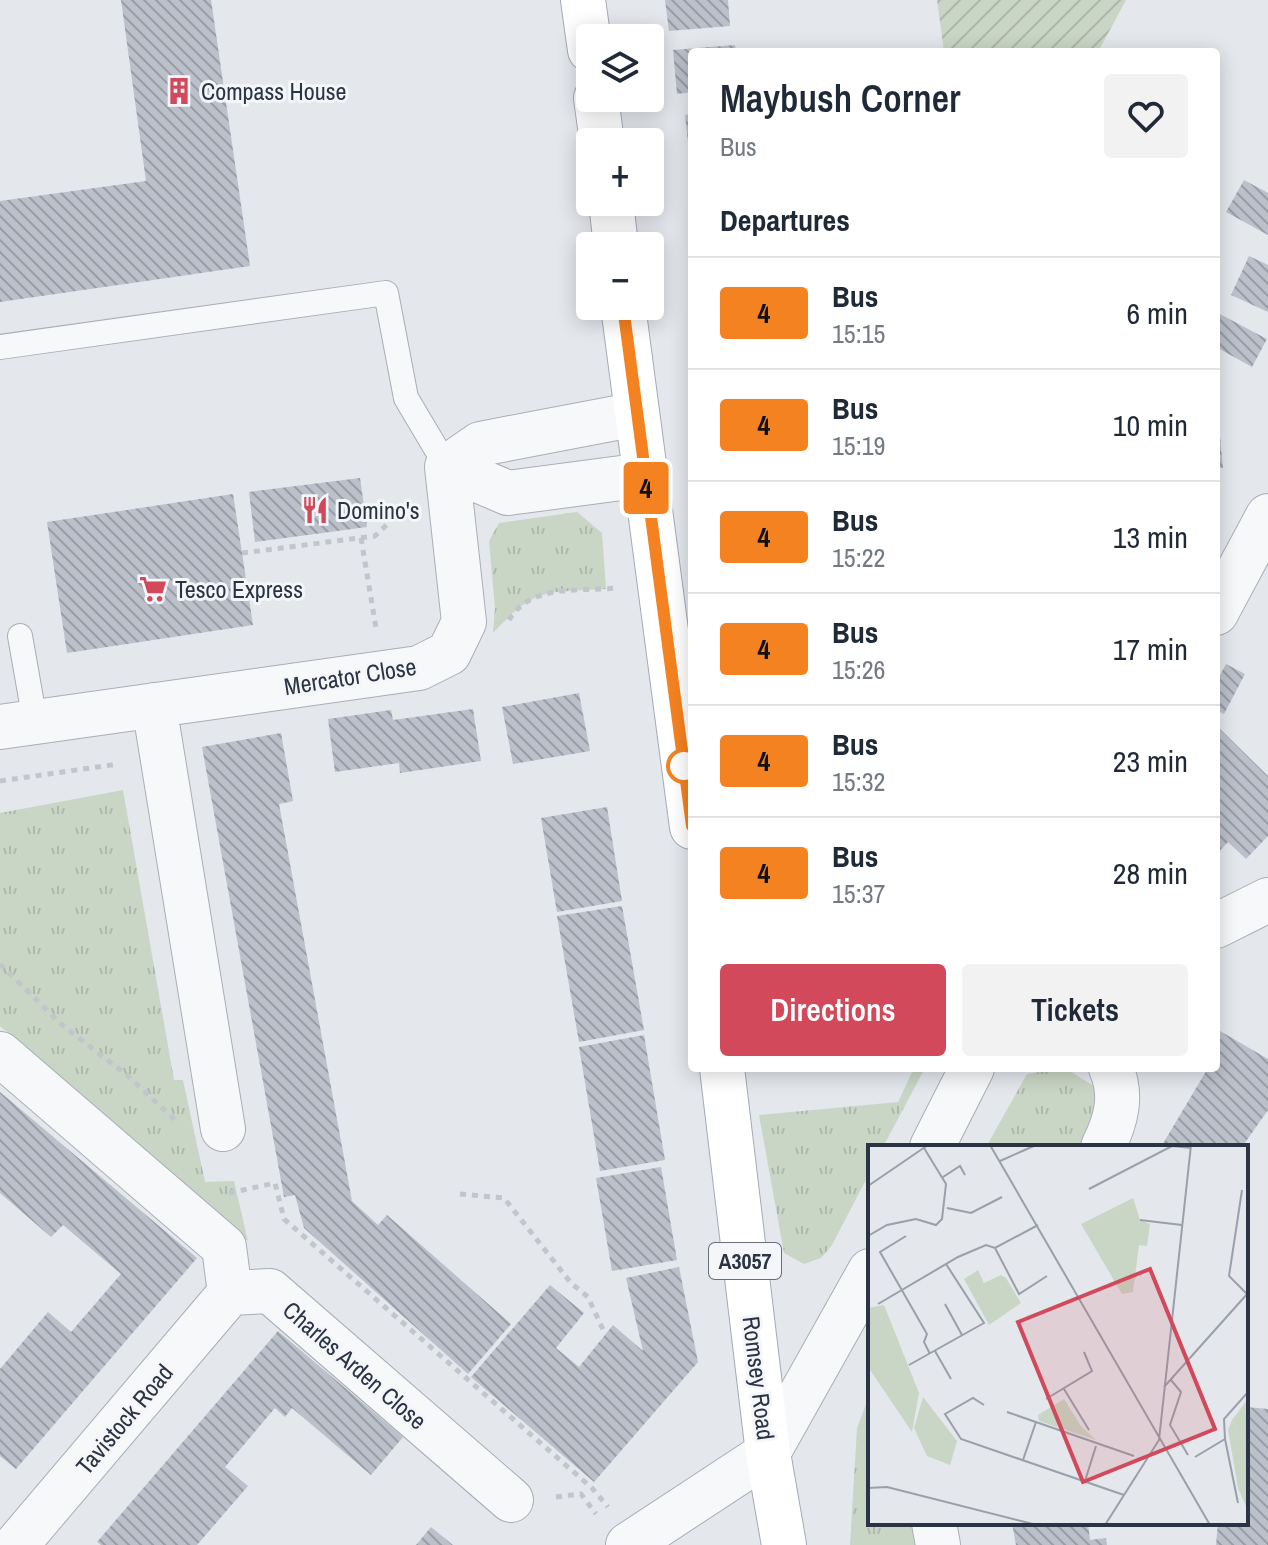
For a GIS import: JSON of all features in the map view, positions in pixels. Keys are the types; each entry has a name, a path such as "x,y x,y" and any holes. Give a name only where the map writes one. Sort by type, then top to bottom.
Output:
{"main road":[{"path":"583,0 586,24"},
{"path":"625,320 688,795"},
{"name":"Romsey Road","path":"722,1072 768,1453 784,1545"}],"street":[{"path":"447,467 480,444 637,414"},
{"path":"447,467 508,493 644,475"},
{"name":"Mercator Close","path":"18,724 419,668 449,653 464,622 447,467"},
{"path":"1220,606 1268,516"},
{"path":"154,705 223,1129"},
{"path":"1220,924 1268,900"},
{"path":"0,1054 224,1247 230,1293"},
{"path":"933,1145 970,1072"},
{"path":"1104,1145 1114,1125 1119,1101 1112,1072"},
{"path":"622,1537 768,1453 868,1275"},
{"name":"Charles Arden Close","path":"230,1293 270,1291 511,1500"},
{"name":"Tavistock Road","path":"18,1544 230,1293"},
{"path":"934,1525 938,1545"},
{"path":"0,1529 18,1544"}],"lane":[{"path":"0,347 386,293 406,398 447,467"},
{"path":"18,724 20,636"}],"path":[{"path":"242,553 375,536 447,467"},
{"path":"361,538 376,630"},
{"path":"0,781 162,757"},
{"path":"0,964 61,1024 128,1076 180,1126"},
{"path":"220,1191 242,1191 275,1183 284,1219 592,1488 622,1537"},
{"path":"460,1194 504,1198 571,1283 588,1297 605,1334"},
{"path":"511,1500 581,1494 622,1537"}],"green space":[{"path":"937,0 1126,0 1100,48 943,48"},
{"path":"577,512 602,533 606,589 555,592 532,599 493,633 495,608 489,541 499,523"},
{"path":"123,790 174,1080 183,1080 205,1182 234,1181 248,1241 0,1026 0,813"},
{"path":"912,1072 923,1072 884,1145 868,1145 868,1176 832,1245 821,1258 804,1264 784,1253 759,1115 898,1102"},
{"path":"1071,1072 1094,1086 1101,1099 1086,1145 987,1145 1027,1074"},
{"path":"868,1399 868,1525 915,1525 919,1545 850,1545 857,1428"}],"building":[{"name":"Compass House","path":"121,0 211,0 250,266 0,302 0,201 146,181"},
{"path":"665,0 728,0 730,26 669,31"},
{"path":"735,45 735,48 698,48"},
{"path":"688,49 688,93 677,94 673,50"},
{"path":"685,115 688,115 688,143"},
{"path":"1244,180 1268,193 1268,235 1226,212"},
{"path":"1249,256 1268,265 1268,312 1231,295"},
{"path":"1220,314 1267,339 1252,367 1220,349"},
{"path":"1220,436 1223,468 1220,468"},
{"path":"360,478 367,527 255,542 249,492"},
{"name":"Tesco Express","path":"233,494 253,625 67,653 47,522"},
{"path":"1226,664 1245,674 1224,714 1220,712 1220,675"},
{"path":"579,693 590,751 513,764 502,707"},
{"path":"473,709 481,761 400,773 399,763 335,772 328,719 391,710 393,720"},
{"path":"1220,729 1268,776 1268,836 1246,859 1228,842 1220,851"},
{"path":"281,733 293,801 279,804 352,1201 378,1225 387,1215 511,1324 468,1374 304,1228 295,1195 284,1197 202,747"},
{"path":"607,807 622,901 557,912 541,818"},
{"path":"622,906 644,1030 579,1042 557,916"},
{"path":"1220,1031 1268,1059 1268,1110 1243,1145 1162,1145 1206,1072 1220,1072"},
{"path":"644,1035 665,1160 600,1171 579,1047"},
{"path":"0,1092 197,1258 16,1469 0,1456 0,1369 48,1312 71,1332 121,1274 63,1225 51,1237 0,1193"},
{"path":"661,1167 677,1260 612,1271 596,1178"},
{"path":"679,1267 698,1362 594,1482 471,1377 550,1285 584,1313 556,1348 579,1367 613,1325 643,1351 626,1278"},
{"path":"278,1331 403,1437 371,1475 292,1408 285,1417 275,1408 225,1467 248,1486 197,1545 101,1545 97,1542"},
{"path":"1248,1407 1268,1409 1268,1545 1216,1545 1218,1525 1248,1525"},
{"path":"1012,1525 1088,1525 1090,1540 1106,1538 1107,1545 1016,1545"},
{"path":"431,1527 453,1545 416,1545"}],"bus line":[{"name":"4","path":"625,320 688,794"}],"place":[{"name":"Compass House","path":"179,91"},
{"name":"Domino's","path":"315,510"},
{"name":"Tesco Express","path":"153,589"}]}
